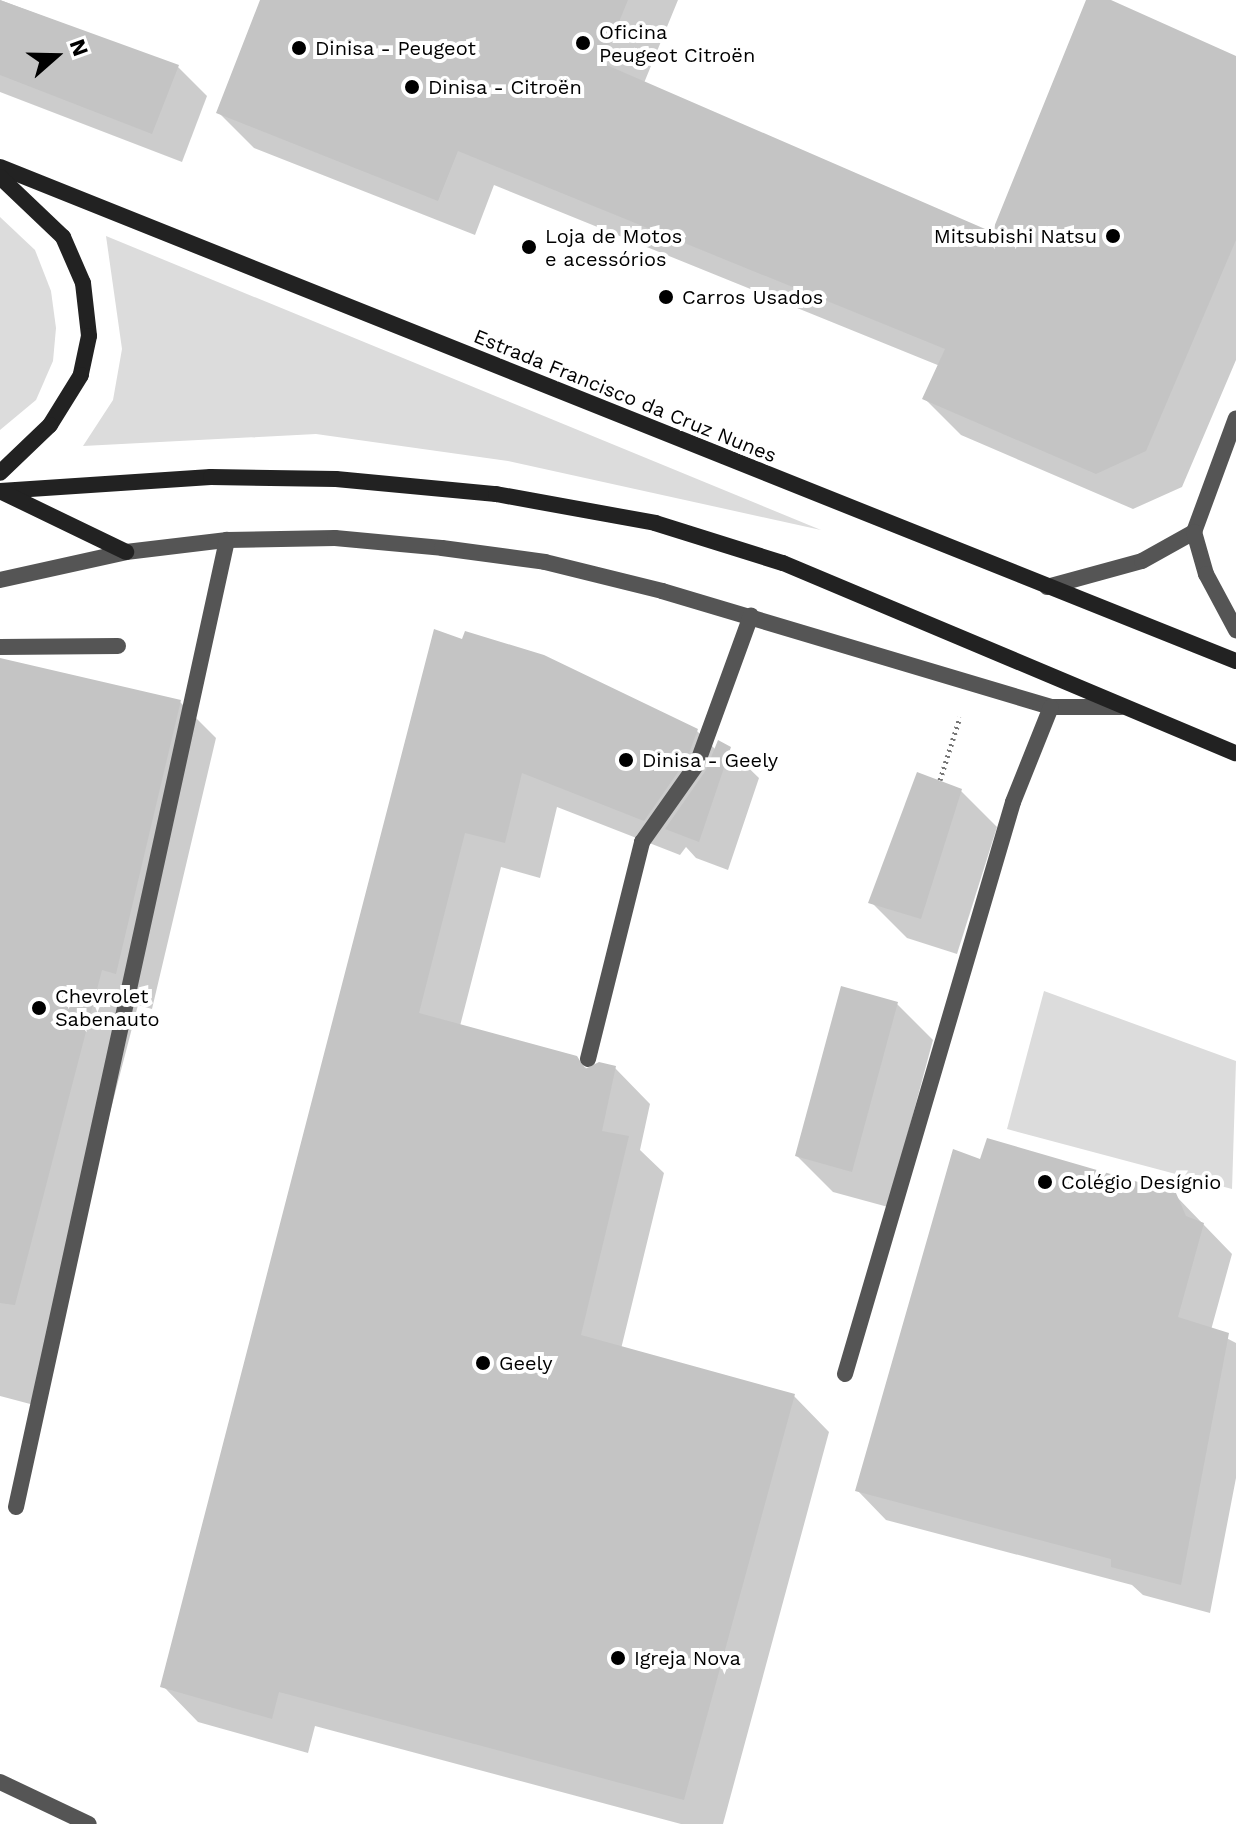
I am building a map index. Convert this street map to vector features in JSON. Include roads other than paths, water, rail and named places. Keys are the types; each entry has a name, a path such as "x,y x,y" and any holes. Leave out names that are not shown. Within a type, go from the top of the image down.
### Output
{"main road":[{"name":"Estrada Francisco da Cruz Nunes","path":"0,167 1236,661"},
{"path":"0,177 63,237 83,283 89,336 81,375 50,425 0,473"},
{"path":"0,491 211,477 336,479 496,494 655,523 783,563 1236,753"},
{"path":"0,491 126,552"}],"street":[{"path":"1236,418 1194,532 1206,574 1236,630"},
{"path":"1047,587 1142,561 1194,532"},
{"path":"0,580 126,552 227,540 335,538 545,562 751,616 1051,707 1121,707"},
{"path":"16,1507 227,540"},
{"path":"588,1059 642,842 697,764 751,616"},
{"path":"0,647 118,646"},
{"path":"845,1374 1013,802 1051,707"},
{"path":"0,1782 57,1817 89,1824"}],"place":[{"name":"Oficina Peugeot Citroën","path":"583,43"},
{"name":"Dinisa - Peugeot","path":"299,48"},
{"name":"Dinisa - Citroën","path":"412,87"},
{"name":"Mitsubishi Natsu","path":"1113,236"},
{"name":"Loja de Motos e acessórios","path":"529,247"},
{"name":"Carros Usados","path":"666,297"},
{"name":"Dinisa - Geely","path":"626,760"},
{"name":"Chevrolet Sabenauto","path":"39,1008"},
{"name":"Colégio Desígnio","path":"1045,1182"},
{"name":"Geely","path":"483,1363"},
{"name":"Igreja Nova","path":"618,1658"}]}
